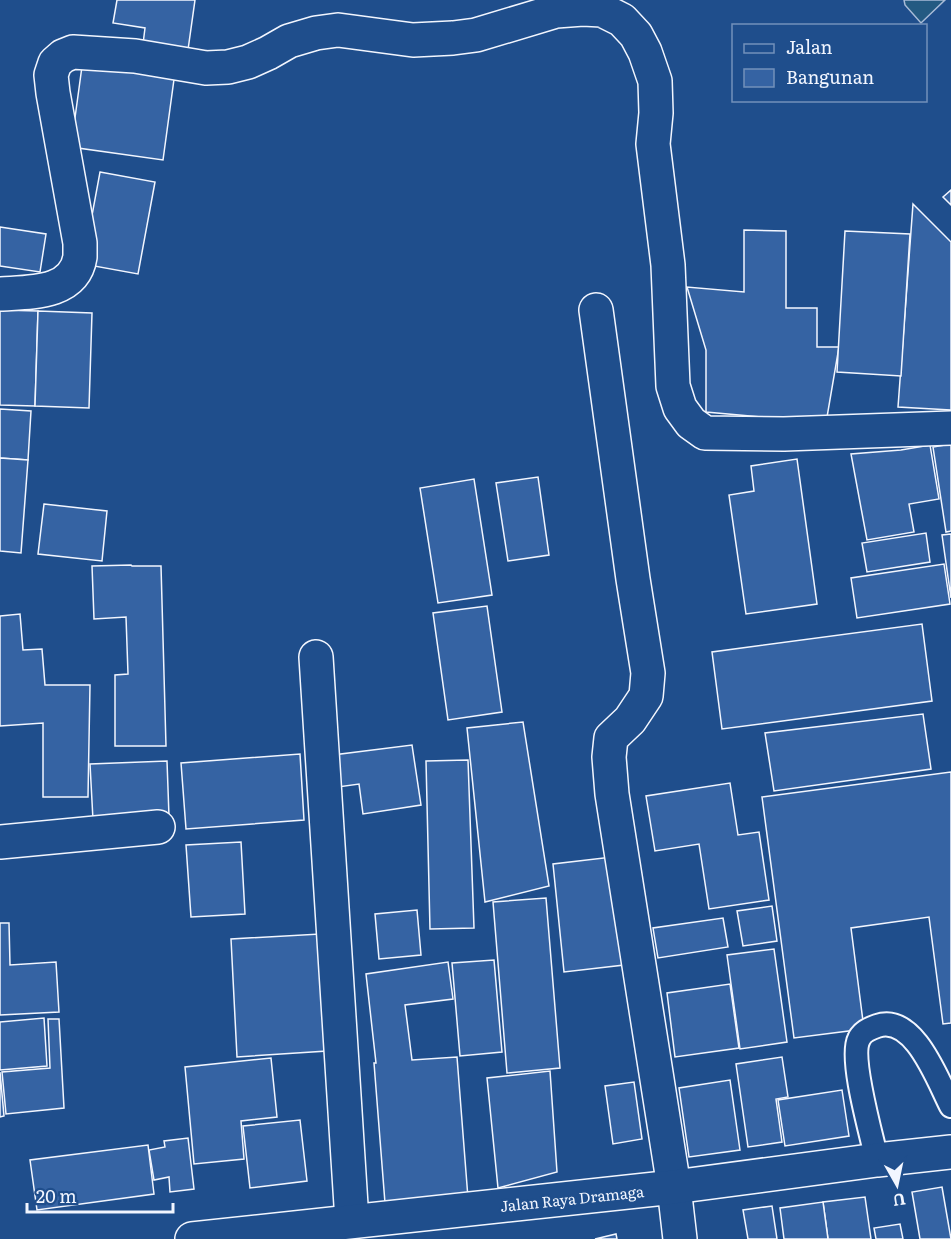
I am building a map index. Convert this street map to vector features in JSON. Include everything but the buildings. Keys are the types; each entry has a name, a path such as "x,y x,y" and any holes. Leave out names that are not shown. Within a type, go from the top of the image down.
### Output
{"main road":[{"path":"0,294 55,288 66,282 75,272 80,258 51,75 55,63 63,56 73,52 135,56 206,68 228,67 248,62 289,41 316,33 338,30 413,40 453,38 476,34 556,11 602,10 622,20 636,35 645,52 655,81 656,113 653,144 668,266 673,386 681,408 691,423 705,433 784,434 951,428"},
{"path":"596,310 648,673 646,696 630,720 611,738 609,757 612,794 674,1187 680,1239"},
{"path":"316,657 352,1221"},
{"path":"0,842 158,827"},
{"name":"Jalan Raya Dramaga","path":"192,1239 674,1187 951,1152"}],"lane":[{"path":"877,1160 856,1059 859,1039 869,1028 882,1024 898,1026 914,1038 925,1054 951,1106"}],"shaded area":[{"path":"904,0 945,0 921,23 905,5"}]}
